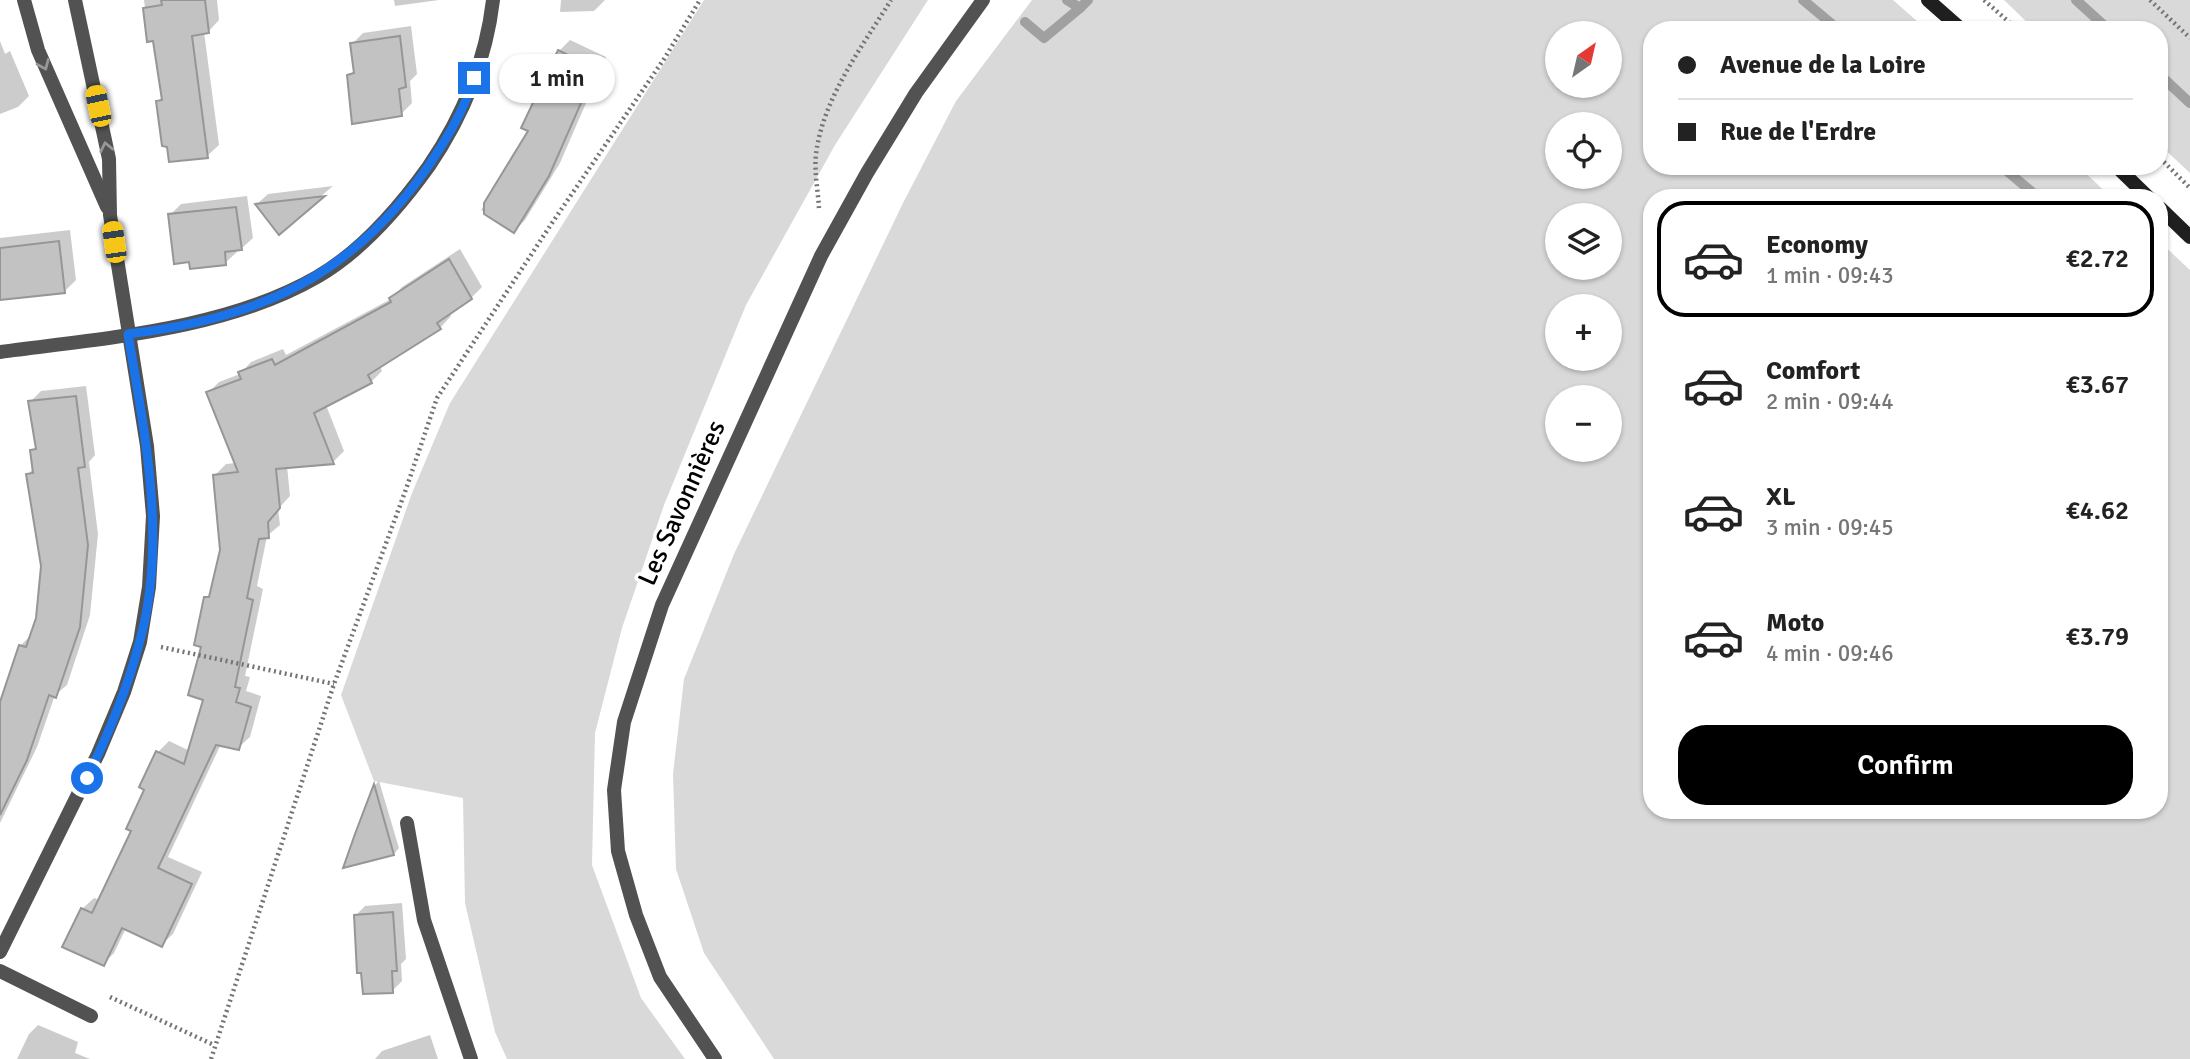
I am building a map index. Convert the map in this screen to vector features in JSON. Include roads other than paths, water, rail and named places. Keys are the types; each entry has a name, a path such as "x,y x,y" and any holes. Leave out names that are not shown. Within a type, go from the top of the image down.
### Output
{"main road":[{"path":"1928,0 1952,21"},
{"path":"2125,175 2140,189"},
{"path":"2168,216 2190,237"}],"street":[{"path":"24,0 38,50 110,215"},
{"path":"0,952 98,754 124,692 140,642 149,587 153,516 147,446 110,215 109,159 75,0"},
{"path":"0,352 177,328 282,295 319,276 366,240 408,195 439,150 468,100 490,26 493,0"},
{"name":"Les Savonnières","path":"715,1059 660,977 636,915 618,851 614,790 624,722 662,605 821,256 916,93 983,0"},
{"path":"407,823 424,920 471,1059"},
{"path":"0,971 91,1016"}],"waterway":[{"path":"1067,0 1080,8 1088,0"},
{"path":"1803,0 1828,21"},
{"path":"2076,0 2099,21"},
{"path":"1025,22 1044,38 1080,8"},
{"path":"2168,82 2190,103"},
{"path":"2012,175 2028,189"}]}
